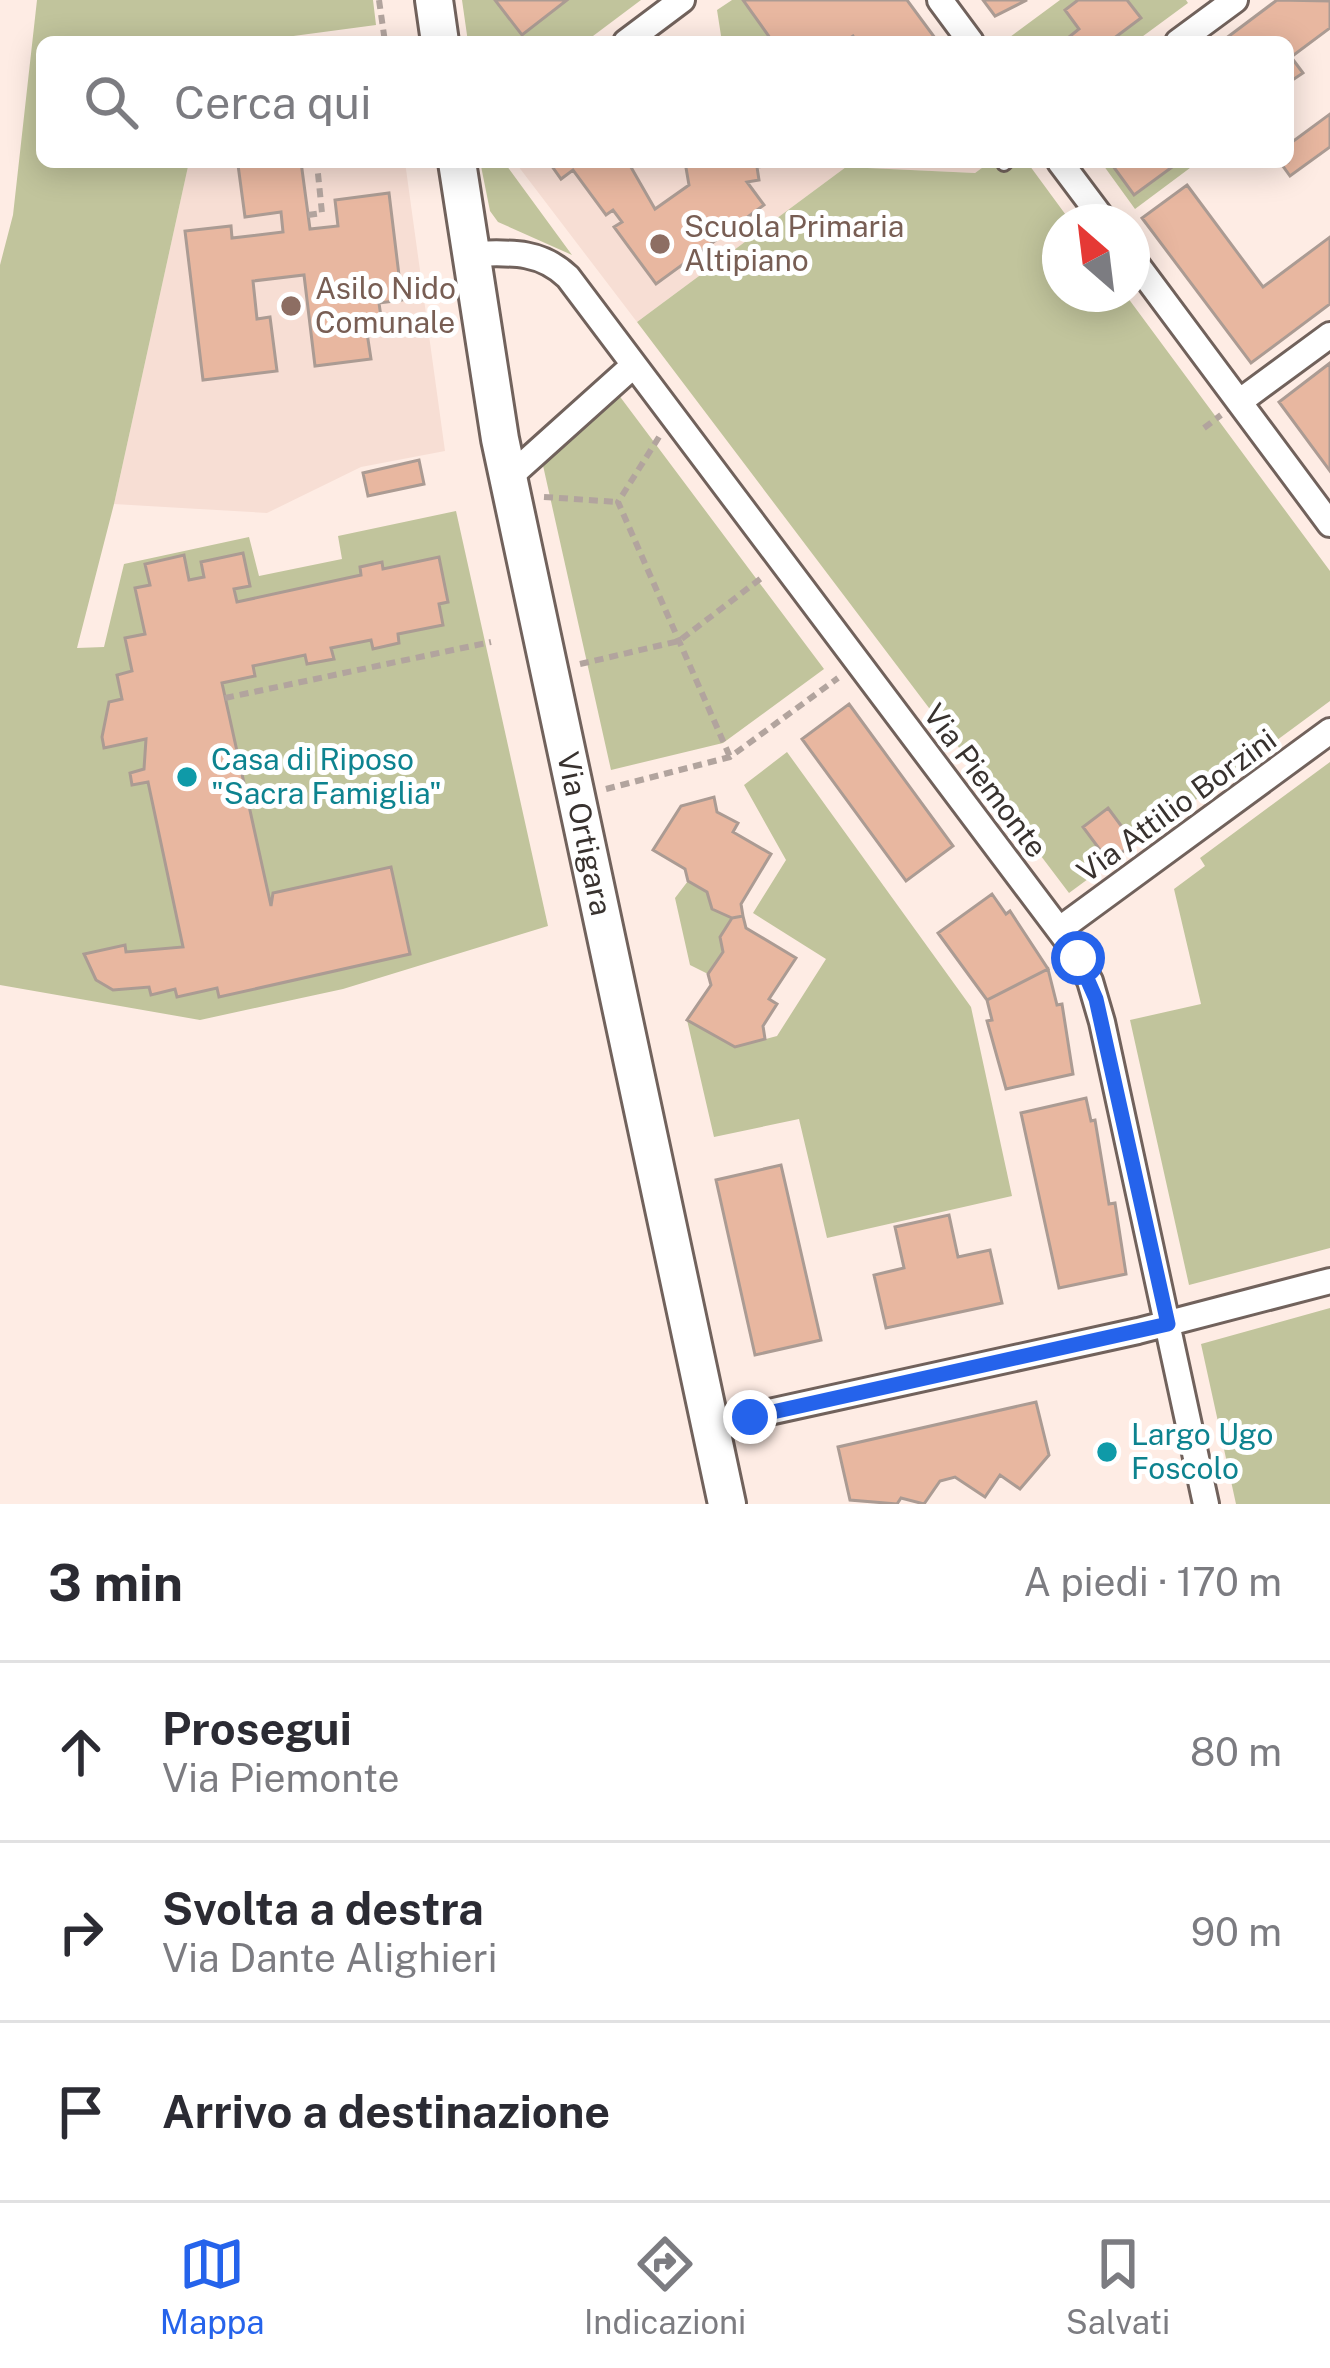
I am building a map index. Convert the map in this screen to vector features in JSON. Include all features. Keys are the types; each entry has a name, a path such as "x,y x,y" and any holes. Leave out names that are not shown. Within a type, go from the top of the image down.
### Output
{"street":[{"path":"434,0 439,36"},
{"path":"634,36 682,0"},
{"path":"940,0 967,36"},
{"path":"1186,36 1235,0"},
{"name":"Via Ortigara","path":"459,168 508,478 727,1504"},
{"path":"1064,168 1092,204"},
{"name":"Via Piemonte","path":"470,254 525,254 557,266 1060,929 1096,999 1206,1504"},
{"path":"1150,285 1232,407 1330,524"},
{"path":"1232,407 1330,334"},
{"path":"508,478 634,365"},
{"name":"Via Attilio Borzini","path":"1060,929 1330,731"},
{"path":"710,1425 1168,1324 1330,1281"}],"path":[{"path":"379,0 384,36"},
{"path":"308,215 322,214 317,168"},
{"path":"1204,428 1232,407"},
{"path":"618,502 659,437"},
{"path":"541,497 618,502"},
{"path":"618,502 730,758"},
{"path":"577,665 679,641 764,576"},
{"path":"226,698 491,642"},
{"path":"602,790 730,758 839,677"}],"shaded area":[{"name":"Asilo Nido Comunale","path":"188,168 406,168 445,451 361,467 267,513 114,504"},
{"name":"Scuola Primaria Altipiano","path":"520,168 845,168 637,322"},
{"name":"Scuola Primaria Altipiano","path":"868,168 982,168 975,173"}],"green space":[{"path":"37,0 373,0 376,25 293,36 36,36 36,168 188,168 114,504 77,648 104,647 124,564 249,537 259,576 342,559 338,536 456,511 548,926 343,989 200,1020 0,985 0,265 13,215"},
{"path":"462,0 641,0 593,36 467,36"},
{"path":"732,0 743,0 769,36 721,36 717,10"},
{"path":"1060,0 1188,3 1143,36 1011,36"},
{"path":"481,168 508,168 572,255 498,222 490,211"},
{"path":"845,168 975,173 982,168 1031,168 1058,204 1042,204 1042,312 1138,312 1330,571 1330,701 1069,893 637,322"},
{"path":"1105,168 1190,168 1142,204 1131,204"},
{"path":"618,394 824,669 723,743 611,770 542,461"},
{"path":"787,752 971,1007 1012,1196 827,1238 799,1119 714,1137 687,1020 735,1047 777,1036 826,959 753,913 786,860 744,785"},
{"path":"1330,762 1330,1248 1189,1285 1130,1020 1201,1004 1174,889 1205,866 1200,858"},
{"path":"688,881 707,892 712,909 732,918 720,937 723,952 708,974 690,965 675,898"},
{"path":"1330,1308 1330,1504 1236,1504 1201,1344"}],"building":[{"path":"495,0 567,0 522,35"},
{"path":"743,0 907,0 934,36 853,36 769,36"},
{"path":"983,0 1027,0 995,16"},
{"path":"1078,0 1127,0 1141,18 1117,36 1070,36 1079,29 1065,10"},
{"path":"1277,0 1330,1 1330,28 1294,55 1294,36 1229,36"},
{"path":"1330,114 1330,147 1290,176 1284,168 1294,168 1294,141"},
{"path":"238,168 302,168 310,229 338,226 335,200 389,193 402,300 379,303 383,331 367,333 371,359 315,366 304,275 253,281 257,319 270,317 277,371 203,380 185,231 231,226 232,238 283,232 281,212 245,217"},
{"path":"553,168 631,168 655,209 689,185 686,168 757,168 759,180 747,182 764,205 656,284 614,227 622,222 613,210 606,215 573,170 561,179"},
{"path":"1114,168 1171,168 1134,195"},
{"path":"1187,185 1263,287 1330,237 1330,304 1251,363 1150,229 1150,212"},
{"path":"1330,363 1330,471 1279,402"},
{"path":"419,460 424,484 368,496 363,473"},
{"name":"Casa di Riposo \"Sacra Famiglia\"","path":"243,553 250,586 234,589 237,602 361,575 360,567 382,562 383,569 439,557 448,602 439,604 443,625 398,634 399,643 373,649 371,640 331,648 334,659 307,664 305,655 253,666 255,676 222,683 271,906 273,893 391,867 410,954 219,997 217,988 177,997 175,989 151,995 149,987 113,990 96,980 84,954 125,945 126,952 183,947 148,782 132,785 130,773 144,769 146,739 104,748 102,737 109,702 122,699 117,675 132,671 125,638 145,634 135,588 150,585 145,564 184,555 189,580 204,577 201,562"},
{"path":"849,704 953,846 906,881 802,739"},
{"path":"714,797 717,812 738,823 733,832 771,854 741,904 743,916 732,918 712,909 707,892 688,881 685,869 653,850 681,806"},
{"path":"1108,808 1134,843 1109,862 1083,827"},
{"path":"992,894 1006,914 1010,911 1048,969 987,1000 938,933"},
{"path":"743,916 746,928 796,958 769,999 777,1004 763,1026 765,1039 735,1047 687,1020 711,985 708,974 723,952 720,937 732,918"},
{"path":"1048,969 1057,1005 1062,1004 1073,1074 1006,1089 987,1021 992,1020 987,1000"},
{"path":"1086,1098 1091,1121 1095,1120 1109,1204 1115,1203 1126,1274 1059,1288 1021,1113"},
{"path":"781,1165 821,1340 755,1355 716,1180"},
{"path":"949,1215 958,1257 990,1250 1002,1303 886,1328 874,1275 904,1268 895,1227"},
{"path":"1036,1402 1049,1455 1020,1489 1000,1475 985,1497 955,1477 940,1481 924,1504 901,1498 897,1504 850,1500 838,1447"}],"place":[{"name":"Scuola Primaria Altipiano","path":"660,244"},
{"name":"Asilo Nido Comunale","path":"291,306"},
{"name":"Casa di Riposo \"Sacra Famiglia\"","path":"187,777"},
{"name":"Largo Ugo Foscolo","path":"1107,1452"}],"route":[{"path":"750,1417 1168,1324 1096,999 1078,958"}]}
